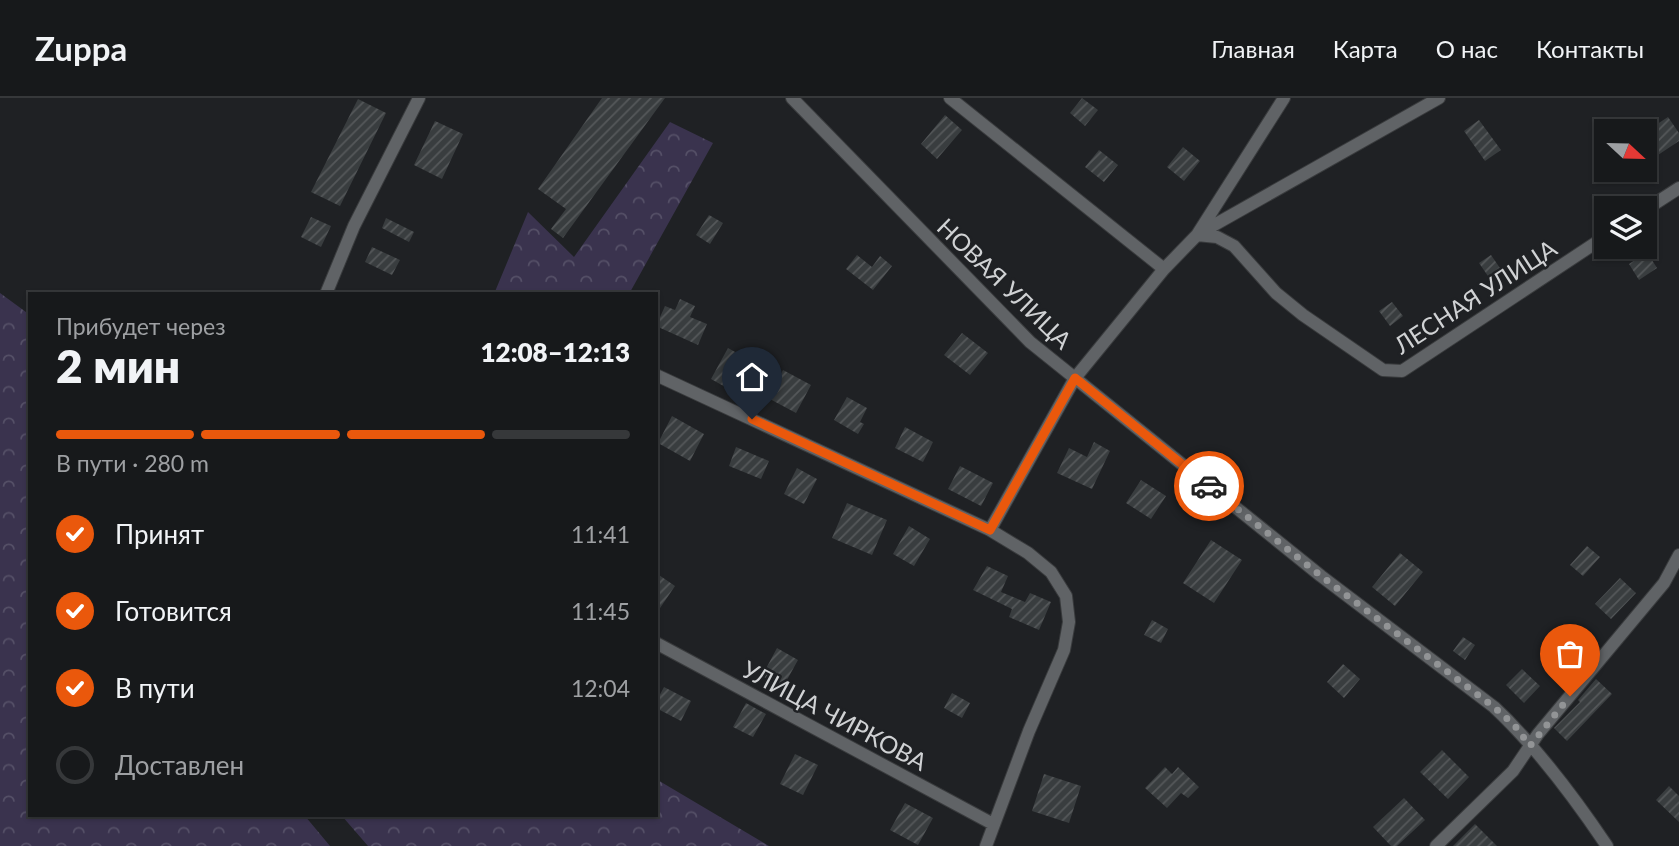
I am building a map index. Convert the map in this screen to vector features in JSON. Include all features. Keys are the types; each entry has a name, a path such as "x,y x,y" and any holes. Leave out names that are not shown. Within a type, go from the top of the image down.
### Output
{"street":[{"path":"327,292 354,226 419,98"},
{"name":"НОВАЯ УЛИЦА","path":"792,98 1030,342 1321,576 1494,707 1515,726 1587,816 1607,846"},
{"path":"950,98 1164,269"},
{"path":"990,530 1075,378 1164,269 1197,235 1284,98"},
{"path":"1197,235 1439,98"},
{"path":"1657,203 1679,188"},
{"name":"ЛЕСНАЯ УЛИЦА","path":"1197,235 1217,237 1234,246 1276,293 1303,315 1383,370 1402,371 1594,244"},
{"path":"658,376 990,530 1051,572 1066,596 1069,622 1064,650 1029,731 986,846"},
{"path":"1436,846 1504,779 1664,583 1679,555"},
{"name":"УЛИЦА ЧИРКОВА","path":"658,644 993,824"}],"green space":[{"path":"670,122 713,143 630,292 495,292 528,212 574,257"},
{"path":"0,293 28,314 28,817 306,817 330,846 0,846"},
{"path":"658,780 769,846 368,846 343,817 658,817"}],"building":[{"path":"602,98 665,98 563,238 551,229 566,209 538,189"},
{"path":"1082,98 1098,110 1085,126 1070,113"},
{"path":"358,99 386,113 340,206 311,192"},
{"path":"945,115 962,130 937,159 921,144"},
{"path":"1668,117 1679,133 1679,141 1657,156 1657,124"},
{"path":"1479,120 1501,150 1485,161 1464,131"},
{"path":"435,121 463,134 442,179 414,165"},
{"path":"1183,147 1200,161 1184,181 1167,167"},
{"path":"1099,150 1118,165 1104,182 1085,167"},
{"path":"709,215 723,223 710,244 696,235"},
{"path":"311,217 331,226 321,247 301,237"},
{"path":"386,218 414,232 409,242 382,228"},
{"path":"372,247 400,260 392,275 365,262"},
{"path":"857,255 872,267 880,256 892,266 873,290 846,269"},
{"path":"1491,255 1502,271 1490,279 1479,263"},
{"path":"1636,259 1651,259 1657,268 1639,280 1629,264"},
{"path":"680,299 695,306 690,317 707,324 698,345 658,327 665,306 675,310"},
{"path":"1392,302 1403,316 1390,326 1379,311"},
{"path":"962,333 988,353 970,375 944,355"},
{"path":"728,348 753,362 736,393 711,379"},
{"path":"783,370 811,385 796,413 768,398"},
{"path":"847,397 867,408 860,422 864,424 858,434 834,420"},
{"path":"672,416 704,434 690,461 658,443"},
{"path":"905,427 933,442 923,462 895,448"},
{"path":"1094,442 1110,451 1092,489 1057,473 1069,448 1087,457"},
{"path":"736,447 769,461 761,479 729,466"},
{"path":"960,466 993,483 981,506 948,489"},
{"path":"797,468 817,479 804,504 784,494"},
{"path":"1141,480 1166,496 1151,519 1126,503"},
{"path":"847,503 887,520 872,555 832,538"},
{"path":"909,526 930,539 914,566 893,554"},
{"path":"1211,540 1242,560 1214,603 1183,583"},
{"path":"1587,546 1600,557 1583,576 1570,565"},
{"path":"1400,553 1423,572 1395,606 1372,587"},
{"path":"987,566 1008,576 1001,592 1025,602 1030,593 1051,602 1039,630 1009,617 1012,609 973,590"},
{"path":"658,574 675,586 658,611"},
{"path":"1620,578 1636,593 1611,619 1595,604"},
{"path":"1152,620 1168,629 1161,643 1144,635"},
{"path":"1463,637 1475,645 1465,660 1453,651"},
{"path":"777,648 798,660 783,687 762,676"},
{"path":"1343,664 1360,679 1344,698 1327,682"},
{"path":"1522,669 1540,686 1524,703 1506,685"},
{"path":"1596,679 1612,694 1567,741 1554,728 1580,702 1578,700"},
{"path":"664,687 691,701 681,721 658,709 658,698"},
{"path":"952,693 970,703 962,718 944,708"},
{"path":"746,703 766,714 753,737 733,727"},
{"path":"1442,750 1469,777 1448,799 1420,772"},
{"path":"795,754 818,765 803,795 780,784"},
{"path":"1165,767 1172,774 1178,767 1199,787 1188,798 1181,793 1167,808 1145,788"},
{"path":"1044,774 1081,786 1069,823 1032,811"},
{"path":"1669,786 1679,796 1679,822 1656,800"},
{"path":"1404,798 1425,820 1397,846 1391,846 1373,827"},
{"path":"905,803 933,818 918,845 890,830"},
{"path":"1475,824 1497,846 1453,846"}],"way so far":[{"path":"1209,486 1321,576 1494,707 1515,726 1530,746 1570,696"}],"route":[{"path":"752,419 990,530 1075,378 1209,486"}]}
